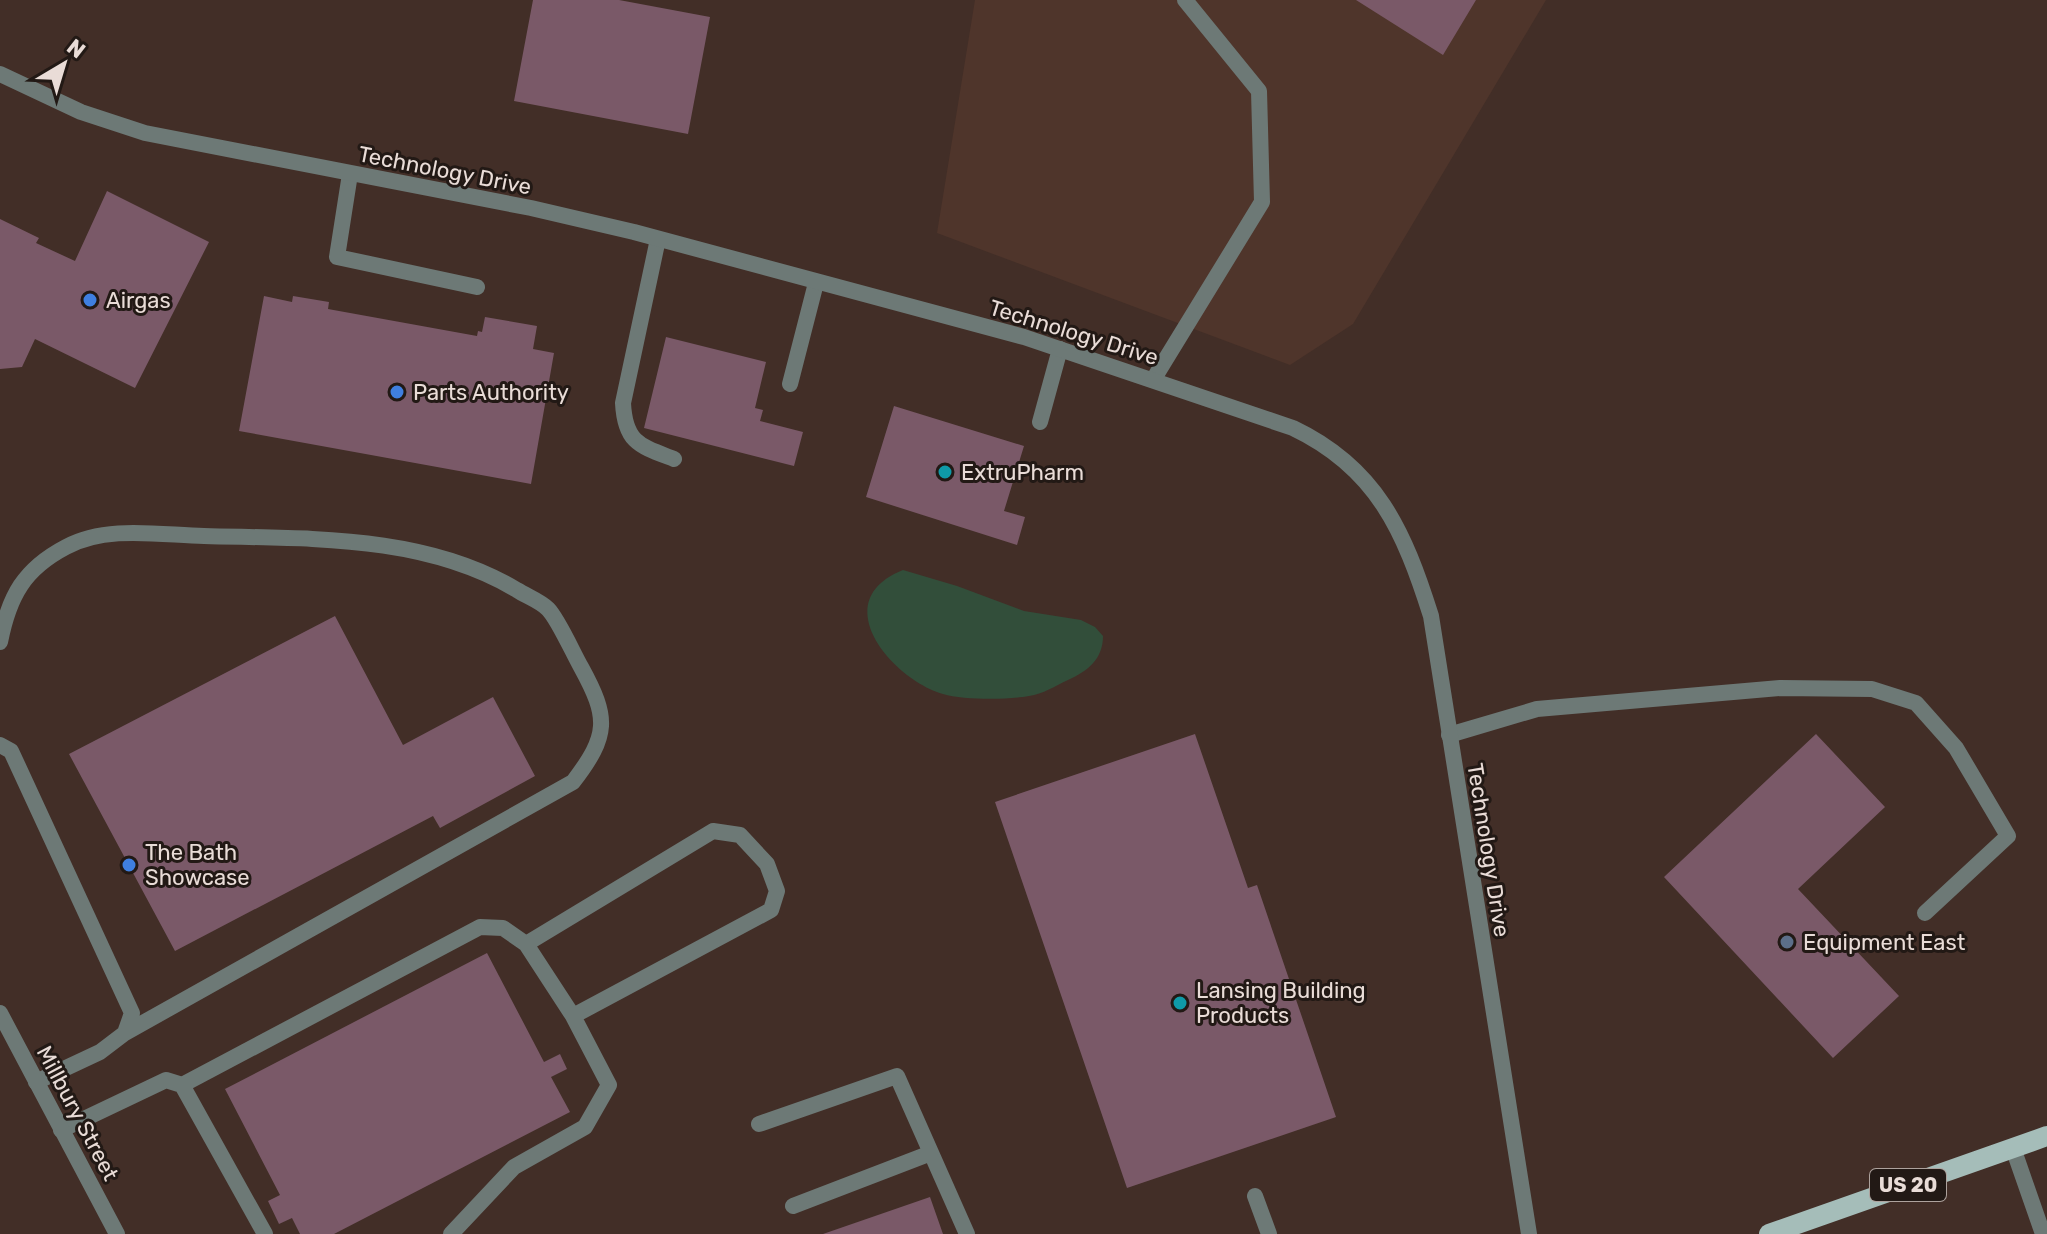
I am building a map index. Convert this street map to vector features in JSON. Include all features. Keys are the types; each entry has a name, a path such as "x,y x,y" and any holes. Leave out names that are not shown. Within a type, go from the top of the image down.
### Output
{"main road":[{"name":"US 20","path":"1769,1234 2047,1136"}],"street":[{"path":"1153,380 1262,202 1259,91 1185,0"},
{"name":"Technology Drive","path":"0,74 81,112 145,133 531,208 1024,337 1293,428 1318,440 1355,468 1371,486 1403,538 1431,616 1529,1234"},
{"path":"350,174 337,257 477,287"},
{"path":"658,239 623,403 624,421 638,445 674,459"},
{"path":"790,384 816,283"},
{"path":"1040,422 1060,349"},
{"path":"0,642 5,616 27,572 67,545 109,534 349,540 425,554 490,573 548,609 598,698 602,729 592,758 573,782 125,1033 100,1052 36,1082"},
{"path":"1449,735 1537,709 1780,688 1872,689 1916,703 1956,748 2008,836 1925,913"},
{"path":"0,745 11,751 132,1013 125,1033"},
{"path":"526,944 713,831 740,835 767,864 777,891 771,910 573,1016"},
{"path":"182,1085 480,927 503,928 526,944 573,1016 609,1085 585,1127 514,1167 451,1234"},
{"name":"Millbury Street","path":"0,1013 117,1234"},
{"path":"759,1124 897,1076 967,1234"},
{"path":"61,1130 166,1080 182,1085 265,1234"},
{"path":"2013,1148 2043,1234"},
{"path":"793,1206 931,1153"},
{"path":"1255,1196 1269,1234"}],"shaded area":[{"path":"975,0 1546,0 1353,324 1290,365 937,233"}],"green space":[{"path":"903,570 1024,611 1081,620 1095,627 1103,636 1097,658 1082,673 1034,695 986,699 943,694 923,686 887,656 875,638 868,619 869,600 880,584"}],"building":[{"path":"533,0 619,0 710,17 688,134 514,101"},
{"path":"1356,0 1476,0 1443,55"},
{"name":"Airgas","path":"107,191 209,242 135,388 35,339 22,367 0,369 0,219 39,238 36,243 75,261"},
{"name":"Parts Authority","path":"264,296 292,302 293,296 329,302 328,309 477,336 478,331 482,332 485,317 537,326 533,349 554,353 531,484 239,431"},
{"path":"666,337 766,362 755,408 763,410 760,421 803,432 794,466 644,428"},
{"name":"ExtruPharm","path":"894,406 1024,446 1004,511 1025,517 1017,545 866,497"},
{"path":"335,616 403,745 493,697 535,776 440,828 433,816 175,951 69,754"},
{"name":"Lansing Building Products","path":"1195,734 1248,888 1257,885 1336,1117 1127,1188 995,802"},
{"name":"Equipment East","path":"1816,734 1885,807 1798,889 1899,996 1833,1058 1664,877"},
{"path":"487,953 544,1062 560,1054 567,1069 551,1077 570,1112 334,1234 300,1234 292,1218 279,1224 268,1201 280,1195 225,1089"},
{"path":"930,1197 943,1234 823,1234"}],"place":[{"name":"Airgas","path":"90,300"},
{"name":"Parts Authority","path":"397,392"},
{"name":"ExtruPharm","path":"945,472"},
{"name":"The Bath Showcase","path":"129,865"},
{"name":"Equipment East","path":"1787,942"},
{"name":"Lansing Building Products","path":"1180,1003"}]}
